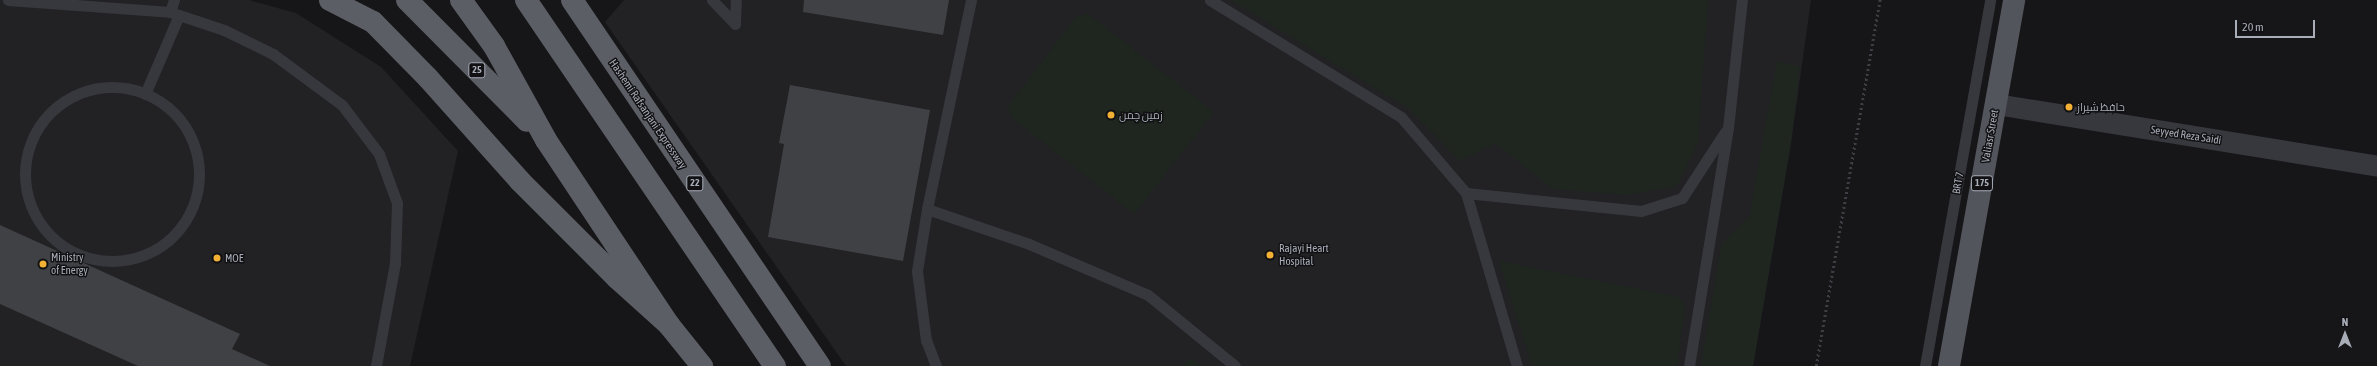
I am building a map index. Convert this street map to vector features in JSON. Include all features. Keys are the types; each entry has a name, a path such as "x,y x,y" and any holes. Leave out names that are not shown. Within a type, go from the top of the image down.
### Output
{"highway":[{"path":"330,0 373,22 428,78 520,180 617,278 669,325"},
{"name":"25","path":"407,0 546,140"},
{"path":"461,0 494,46 546,140 669,325 702,366"},
{"path":"526,0 775,366"},
{"name":"Hashemi Rafsanjani Expressway","path":"572,0 820,366"}],"main road":[{"name":"Valiasr Street","path":"1949,366 2014,0"}],"street":[{"name":"Seyyed Reza Saidi","path":"1996,104 2377,166"}],"lane":[{"path":"8,0 174,14 224,30 273,54 342,105 379,154 397,203 395,263 376,366"},
{"path":"145,94 174,14 174,0"},
{"path":"712,0 735,24 736,0"},
{"path":"936,366 926,340 917,271 927,209 971,0"},
{"path":"1210,0 1401,117 1466,193 1517,366"},
{"path":"1689,366 1728,128 1742,0"},
{"name":"BRT 7","path":"1925,366 1990,0"},
{"path":"120,87 145,94 174,112 192,137 200,166 197,196 185,224 164,246 136,259 106,262 79,256 55,242 37,221 26,195 24,168 30,141 45,117 73,97 92,89 120,87"},
{"path":"1466,193 1641,210 1682,198 1728,128"},
{"path":"927,209 1028,244 1148,295 1235,366"}],"path":[{"path":"1816,366 1880,0"}],"shaded area":[{"name":"MOE","path":"0,0 249,0 296,13 381,67 458,151 410,366 0,366"},
{"name":"Rajayi Heart Hospital","path":"624,0 1811,0 1791,143 1753,366 846,366 605,22"},
{"path":"1231,0 1708,0 1698,143 1677,186 1626,195 1553,189 1495,143 1460,161 1409,109"},
{"name":"زمین چمن","path":"1087,13 1214,112 1134,214 1011,117 1008,106 1075,18"},
{"path":"1777,61 1800,66 1791,143 1753,366 1701,366 1722,243 1749,218"},
{"path":"1499,261 1679,297 1685,307 1677,366 1532,366"},
{"path":"1191,358 1201,366 1182,366"}],"building":[{"path":"804,0 949,0 943,35 803,12"},
{"path":"790,85 930,110 903,261 768,237 784,144 779,143"},
{"name":"Ministry of Energy","path":"0,225 240,334 232,349 270,366 138,366 0,304"}],"place":[{"name":"حافظ شیراز","path":"2069,107"},
{"name":"زمین چمن","path":"1111,115"},
{"name":"Rajayi Heart Hospital","path":"1270,255"},
{"name":"MOE","path":"217,258"},
{"name":"Ministry of Energy","path":"43,264"}]}
